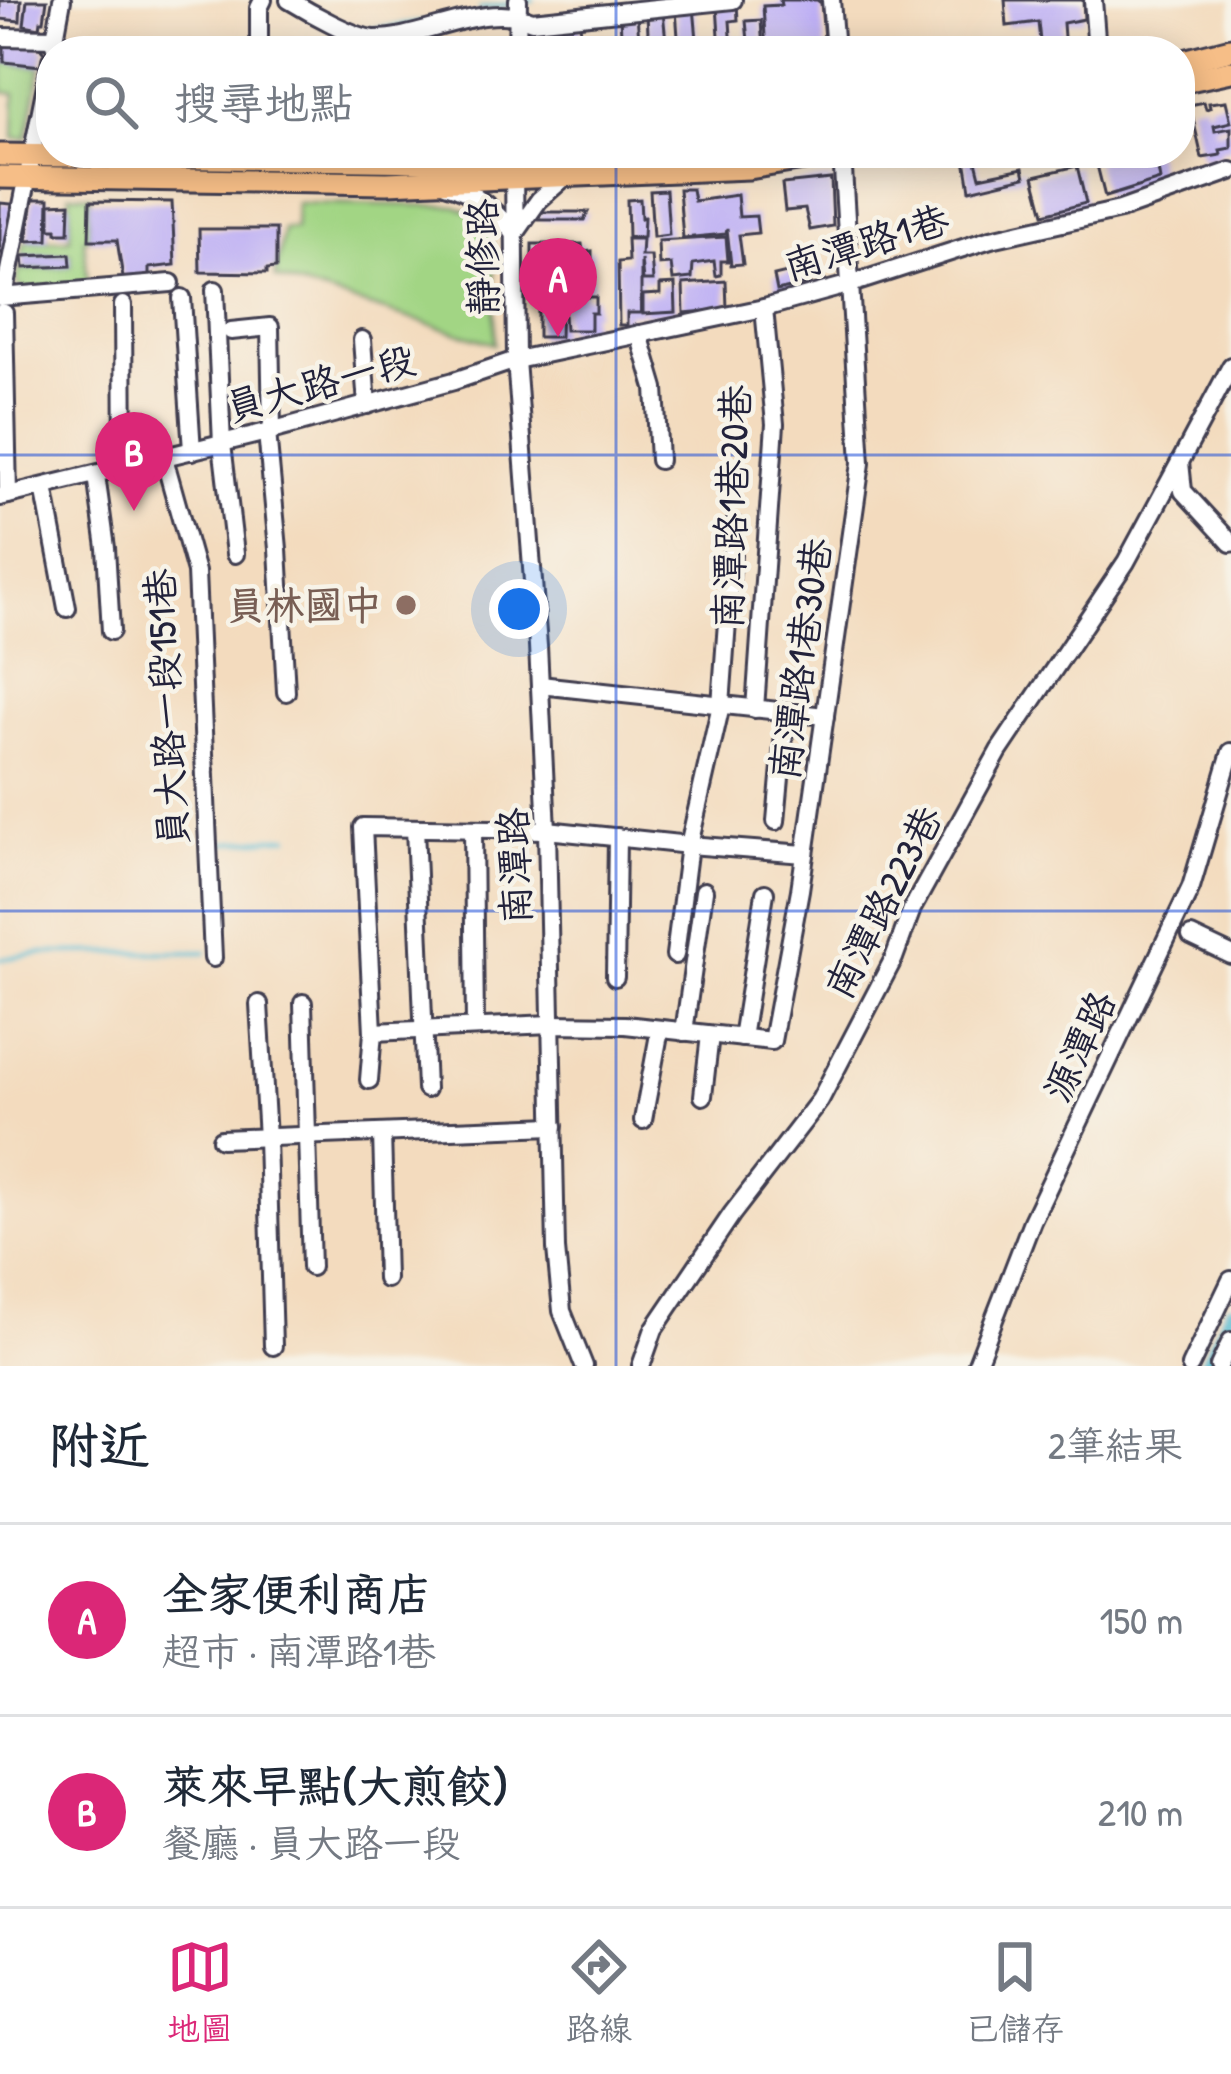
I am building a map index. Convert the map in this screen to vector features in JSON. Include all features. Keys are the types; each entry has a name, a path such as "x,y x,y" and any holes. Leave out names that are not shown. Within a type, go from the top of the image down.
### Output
{"main road":[{"path":"1195,58 1231,49"},
{"path":"1195,78 1231,70"},
{"path":"0,155 36,166"},
{"path":"0,177 36,166"},
{"path":"67,168 339,183 434,181 489,168"},
{"path":"537,168 567,176 749,168"}],"street":[{"path":"56,36 62,0"},
{"path":"259,36 263,0"},
{"path":"289,0 361,36"},
{"path":"393,36 518,7 532,21 733,0"},
{"path":"831,0 834,36"},
{"path":"1093,0 1096,36"},
{"path":"0,37 36,42"},
{"path":"4,496 2,305 36,140"},
{"name":"靜修路","path":"514,168 516,360"},
{"name":"南潭路1巷30巷","path":"742,1038 772,1041 805,854 861,463 842,168"},
{"name":"南潭路1巷","path":"516,360 764,308 991,238 1120,210 1231,171"},
{"path":"434,181 475,195 515,234 539,200 567,176"},
{"path":"215,290 222,444 235,554"},
{"path":"2,305 176,291 192,451"},
{"path":"124,305 124,468"},
{"name":"南潭路1巷20巷","path":"754,709 775,424 764,308"},
{"path":"231,331 270,327 270,431 286,692"},
{"path":"639,334 655,388 659,460"},
{"path":"362,340 367,405"},
{"name":"員大路一段","path":"4,496 222,444 516,360"},
{"name":"南潭路","path":"516,360 547,830 556,1250 562,1311 584,1366"},
{"name":"南潭路223巷","path":"640,1366 654,1329 732,1214 820,1100 894,958 912,909 999,751 1126,562 1231,366"},
{"name":"員大路一段151巷","path":"164,458 196,572 213,958"},
{"path":"1180,462 1183,491 1231,543"},
{"path":"96,475 111,631"},
{"path":"44,488 67,608"},
{"path":"675,955 689,845 721,705 734,525"},
{"path":"540,685 825,716"},
{"path":"776,821 786,712"},
{"name":"源潭路","path":"976,1366 1032,1221 1191,886 1231,752"},
{"path":"369,1080 373,1032 363,827 547,830 805,854"},
{"path":"415,828 426,1089"},
{"path":"473,829 475,1028"},
{"path":"615,977 617,838"},
{"path":"684,1032 704,891"},
{"path":"373,1032 625,1025 742,1038 765,893"},
{"path":"1191,936 1231,955"},
{"path":"260,1004 273,1346"},
{"path":"304,1004 311,1267"},
{"path":"643,1120 660,1029"},
{"path":"703,1096 710,1035"},
{"path":"221,1139 554,1126"},
{"path":"382,1133 386,1279"},
{"path":"1190,1366 1231,1280"},
{"path":"1219,1366 1231,1341"}],"green space":[{"path":"3,63 36,66 27,138 14,138 15,94 3,92"},
{"path":"70,194 90,195 89,238 84,239 88,285 24,290 17,283 19,270 71,266 70,253 22,256 24,242 70,239"},
{"path":"296,203 466,210 483,223 494,244 495,344 275,278 284,229 295,229"}],"building":[{"path":"21,0 20,21 0,19 0,1"},
{"path":"27,0 47,0 40,28 24,25"},
{"path":"780,0 817,0 824,36 765,36 763,6 781,5"},
{"path":"1005,0 1083,0 1084,19 1063,23 1064,36 1039,36 1038,22 1007,26"},
{"path":"737,3 738,20 730,21 731,36 719,36 717,5"},
{"path":"694,7 697,36 678,36 676,9"},
{"path":"663,12 665,36 648,36 647,14"},
{"path":"637,15 639,36 621,36 620,17"},
{"path":"761,20 762,36 748,36 746,21"},
{"path":"580,22 581,36 529,36 529,29"},
{"path":"4,44 36,45 36,65 4,62"},
{"path":"1226,101 1231,122 1214,126 1215,131 1231,128 1231,148 1202,158 1195,104 1204,102 1206,109 1209,103"},
{"path":"966,168 978,168 980,177 1023,168 1025,177 970,190"},
{"path":"1077,168 1086,203 1044,214 1034,176"},
{"path":"1098,168 1158,168 1160,180 1105,197"},
{"path":"831,179 833,226 810,230 805,209 785,211 782,184"},
{"path":"679,189 692,189 694,201 737,195 739,217 756,216 758,233 739,235 743,264 731,265 727,229 726,234 683,238"},
{"path":"666,190 669,235 653,237 650,191"},
{"path":"33,199 49,199 48,240 27,241"},
{"path":"640,199 643,237 628,237 627,200"},
{"path":"90,201 172,202 175,265 149,268 149,276 123,278 117,240 89,240"},
{"path":"0,203 12,204 6,253 0,253"},
{"path":"70,203 69,233 50,229 50,204"},
{"path":"540,212 588,212 584,220 539,220"},
{"path":"199,229 276,229 276,268 267,273 200,272"},
{"path":"726,237 728,261 721,261 721,275 716,276 714,261 693,264 692,278 673,280 671,264 659,265 658,241"},
{"path":"627,239 642,239 641,256 651,256 653,281 643,281 641,260 641,313 627,313 627,325 619,325 618,262 628,261"},
{"path":"532,244 582,244 583,252 592,251 592,289 584,290 584,297 596,297 591,330 565,330 563,298 532,299"},
{"path":"70,254 71,266 24,268 23,256"},
{"path":"803,269 807,284 777,291 774,276"},
{"path":"726,281 727,309 684,313 683,284"},
{"path":"675,284 676,312 643,314 643,295 660,294 660,285"},
{"path":"538,303 561,303 560,337 538,337"}],"waterway":[{"path":"480,9 533,0"},
{"path":"368,30 422,23"},
{"path":"211,844 289,837"},
{"path":"0,959 42,953 206,952"},
{"path":"1205,1366 1231,1310"}],"place":[{"name":"全家便利商店","path":"558,337"},
{"name":"萊來早點(大煎餃)","path":"134,511"},
{"name":"員林國中","path":"406,605"}]}
